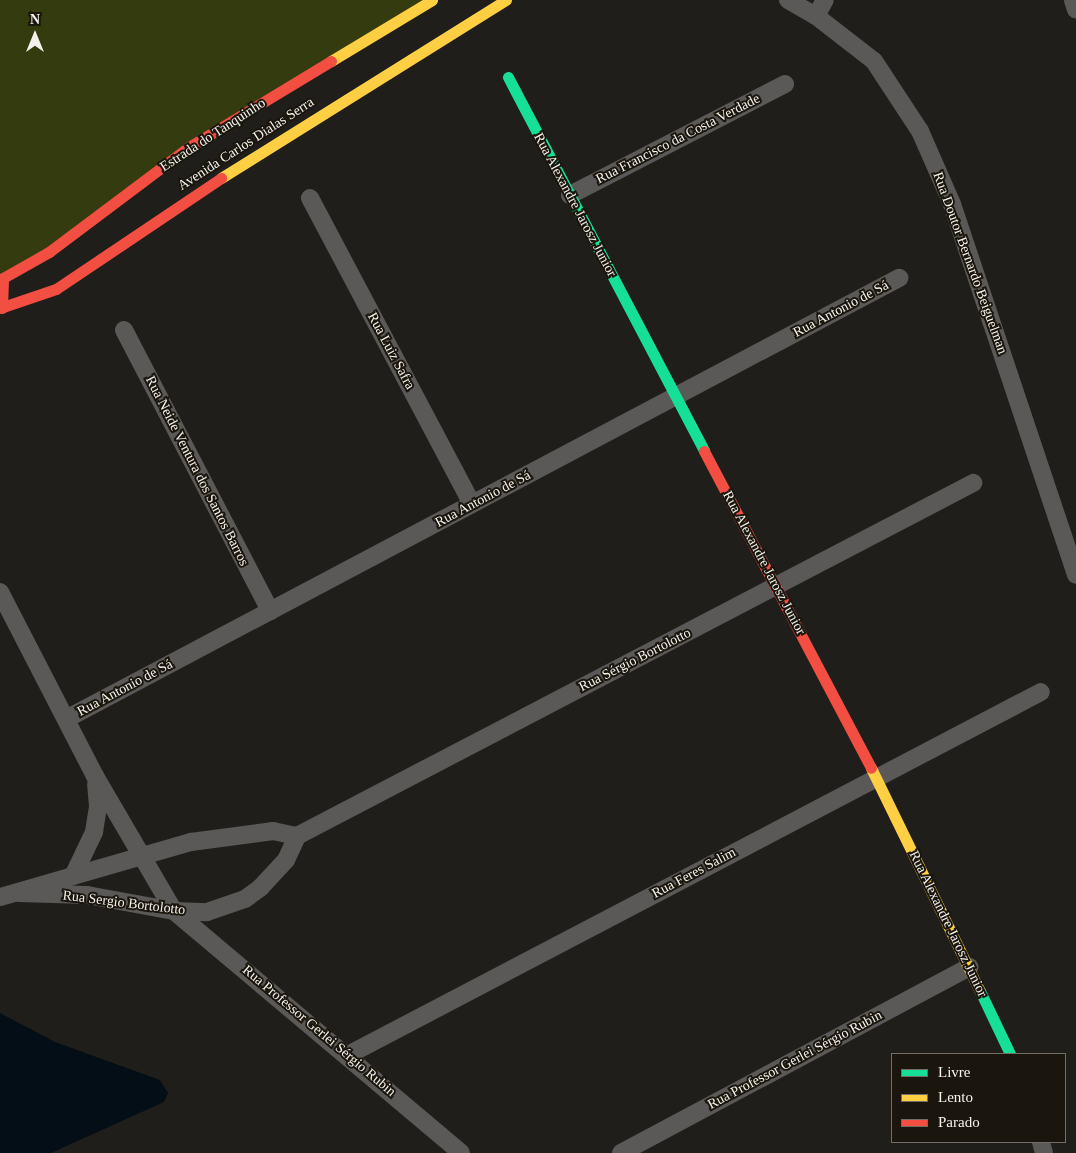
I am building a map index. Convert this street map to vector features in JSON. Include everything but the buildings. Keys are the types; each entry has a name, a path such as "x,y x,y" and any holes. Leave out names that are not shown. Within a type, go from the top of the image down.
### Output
{"street":[{"name":"Estrada do Tanquinho","path":"2,278 49,252 189,147 432,0"},
{"name":"Avenida Carlos Dialas Serra","path":"1,308 56,289 273,142 506,0"},
{"name":"Rua Doutor Bernardo Beiguelman","path":"788,0 816,16 874,61 920,131 952,204 1076,575"},
{"path":"816,16 825,0"},
{"path":"1073,0 1076,10"},
{"name":"Rua Alexandre Jarosz Junior","path":"508,77 876,778 1010,1053"},
{"name":"Rua Francisco da Costa Verdade","path":"570,195 785,84"},
{"name":"Rua Luiz Safra","path":"310,198 472,504"},
{"path":"1,308 2,278"},
{"name":"Rua Antonio de Sá","path":"66,719 899,278"},
{"name":"Rua Neide Ventura dos Santos Barros","path":"124,330 270,611"},
{"name":"Rua Sérgio Bortolotto","path":"297,836 973,482"},
{"path":"0,592 95,776 174,911"},
{"name":"Rua Feres Salim","path":"348,1054 1041,692"},
{"name":"Rua Sergio Bortolotto","path":"74,874 94,832 98,806 95,776"},
{"name":"Rua Sergio Bortolotto","path":"0,897 19,893 141,854 251,833 273,831 297,836 286,860 244,899 206,912 174,911 87,895 19,893"},
{"name":"Rua Professor Gerlei Sérgio Rubin","path":"174,911 348,1054 461,1153"},
{"name":"Rua Professor Gerlei Sérgio Rubin","path":"621,1153 969,967"}],"green space":[{"path":"0,0 432,0 0,278"}],"shaded area":[{"path":"0,1013 55,1042 160,1080 168,1093 164,1102 51,1153 0,1153"}],"traffic: fast":[{"path":"508,77 704,451"},
{"path":"980,991 1010,1053"}],"traffic: slow":[{"path":"331,61 432,0"},
{"path":"221,178 506,0"},
{"path":"871,768 980,991"}],"traffic: jam":[{"path":"2,308 3,278 49,252 189,147 331,61"},
{"path":"0,308 56,289 221,178"},
{"path":"704,451 871,768"}]}
